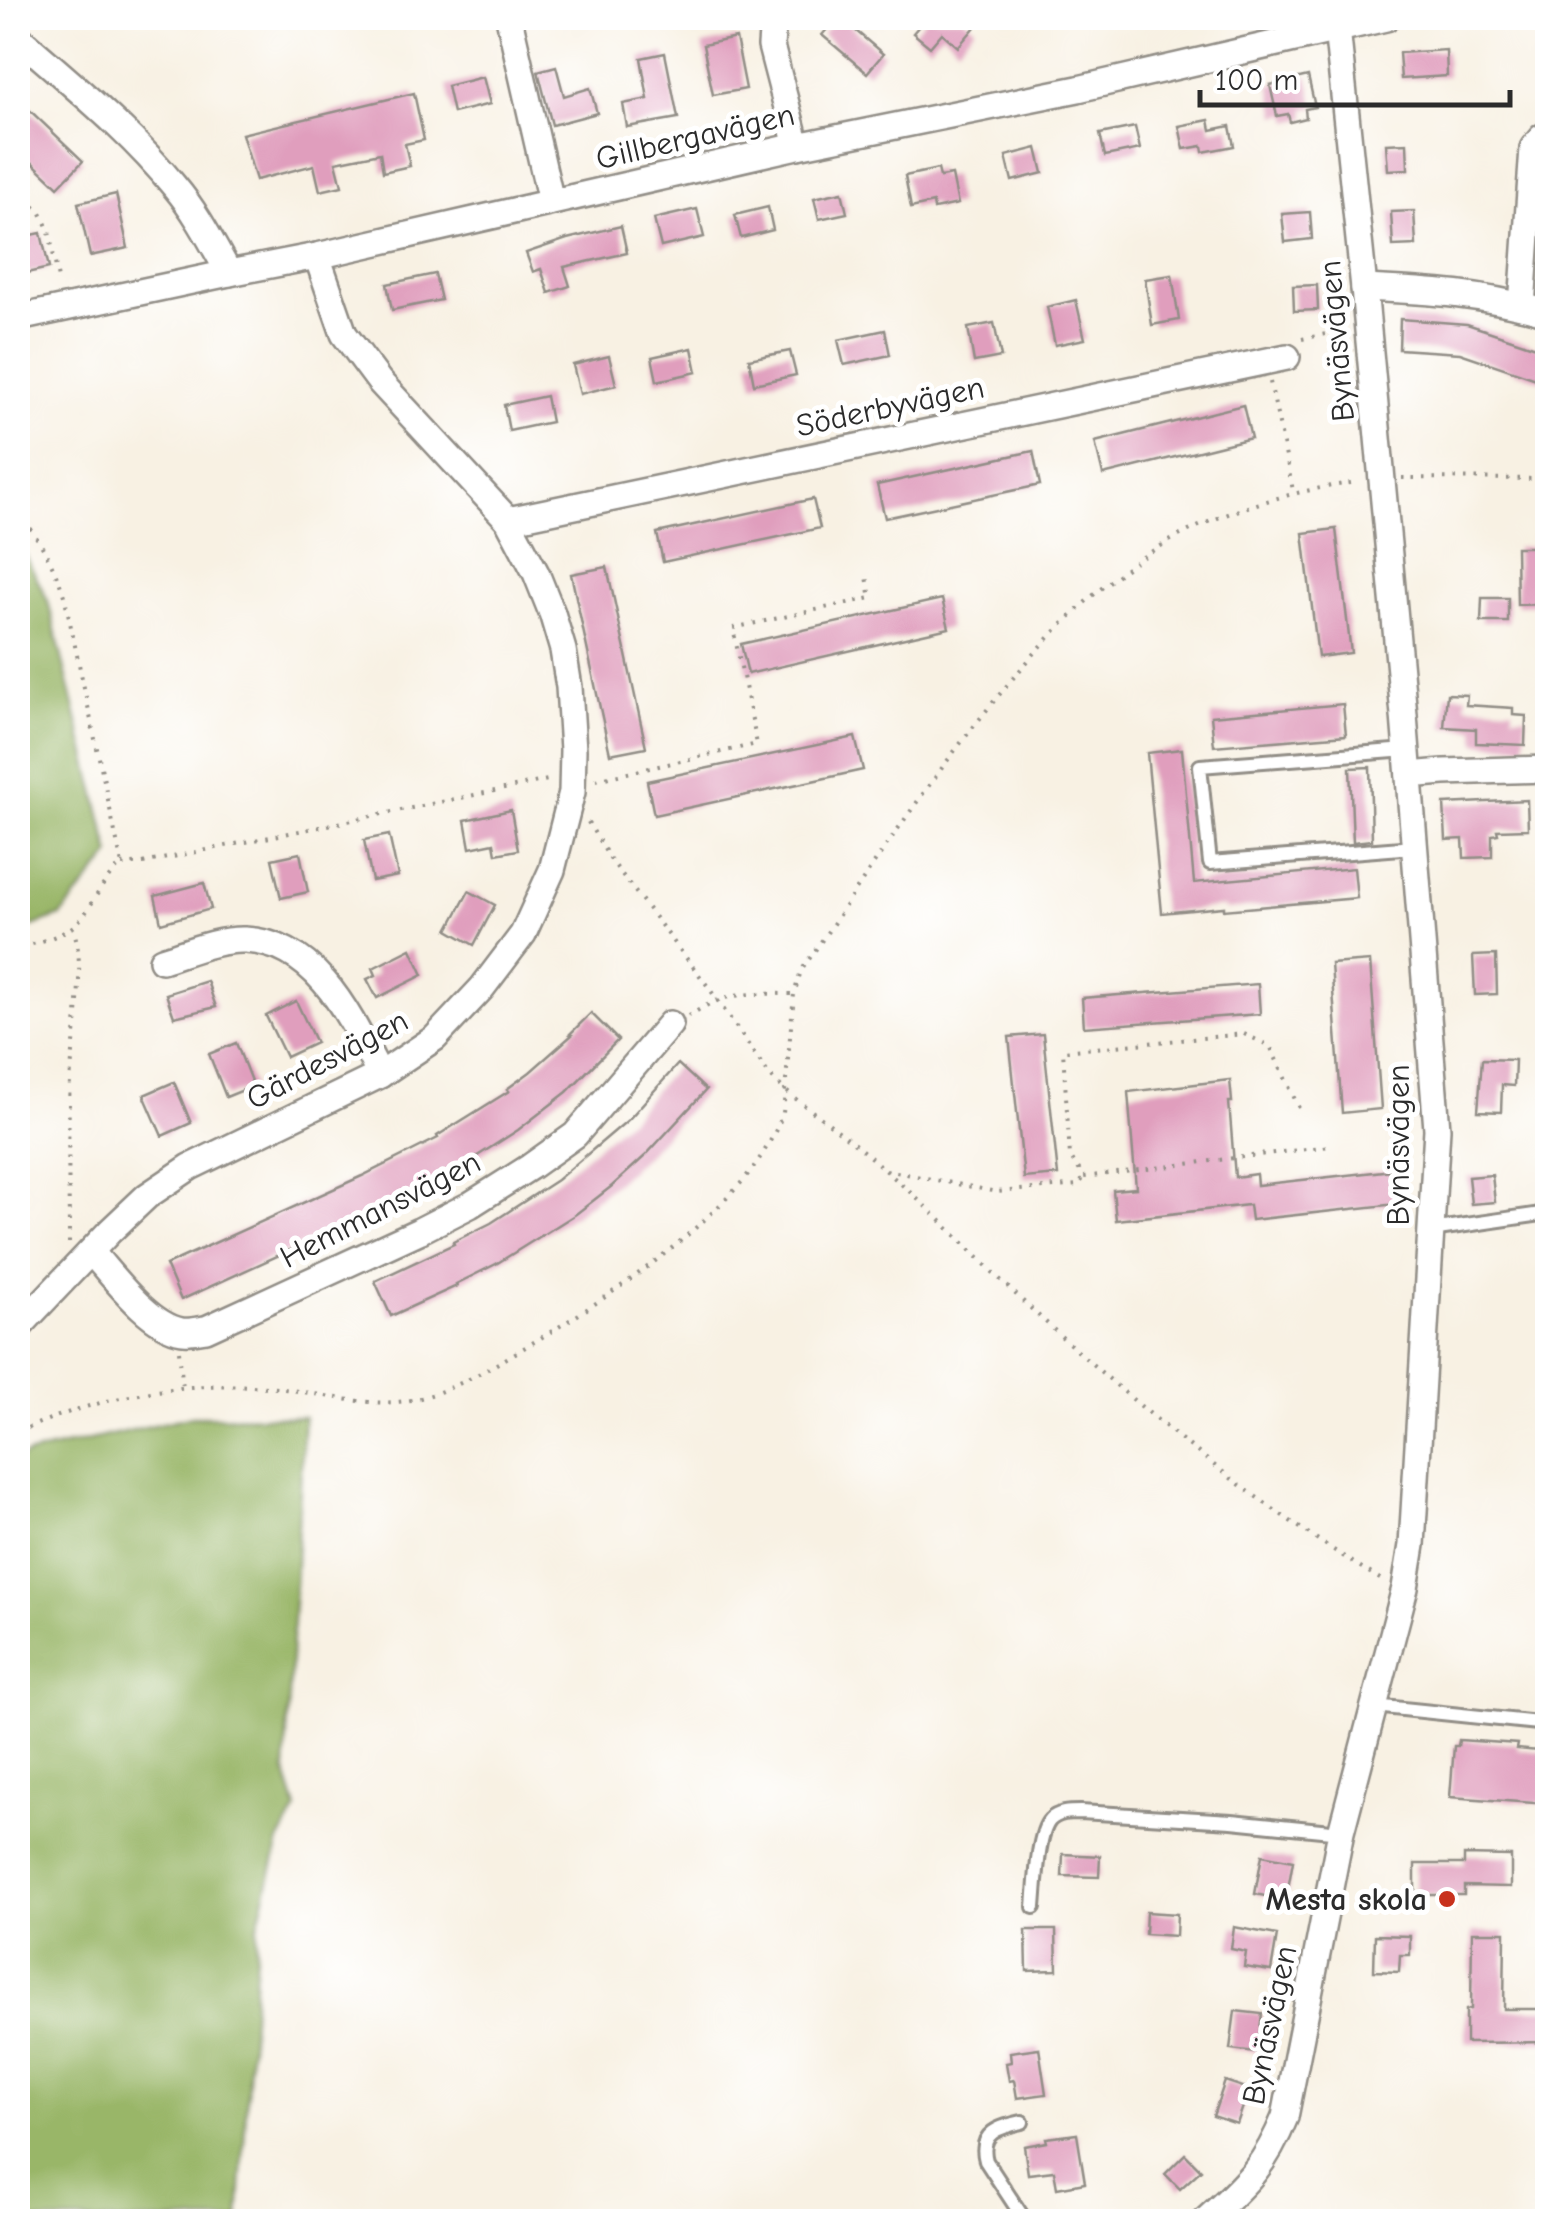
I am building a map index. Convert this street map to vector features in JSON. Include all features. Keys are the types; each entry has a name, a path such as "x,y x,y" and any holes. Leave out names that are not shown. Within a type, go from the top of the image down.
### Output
{"street":[{"path":"508,18 551,202"},
{"path":"772,18 772,46 797,146"},
{"name":"Gillbergavägen","path":"18,318 317,256 797,146 1078,89 1337,23 1386,18"},
{"name":"Bynäsvägen","path":"1204,2222 1261,2166 1285,2117 1341,1832 1405,1588 1412,1545 1437,1129 1408,762 1337,23"},
{"path":"18,37 129,137 174,185 229,272"},
{"path":"1522,306 1533,148 1548,135"},
{"name":"Gärdesvägen","path":"18,1328 147,1196 190,1167 380,1075 435,1038 482,988 523,934 552,870 578,781 563,650 536,573 508,520 360,358 344,334 317,256"},
{"path":"1364,288 1488,297 1548,313"},
{"name":"Söderbyvägen","path":"508,520 1276,360"},
{"path":"1408,762 1444,772 1548,769"},
{"path":"162,960 219,942 244,940 274,946 300,960 324,980 346,1011 380,1075"},
{"name":"Hemmansvägen","path":"182,1331 206,1329 470,1205 575,1135 670,1024"},
{"path":"86,1258 144,1310 182,1331"}],"lane":[{"path":"1408,762 1200,766 1210,862 1414,847"},
{"path":"1431,1230 1548,1213"},
{"path":"1374,1706 1548,1724"},
{"path":"1034,1907 1043,1833 1050,1820 1062,1813 1232,1821 1341,1832"},
{"path":"1022,2122 997,2128 985,2141 983,2152 1026,2222"}],"path":[{"path":"18,192 41,213 50,231 64,308"},
{"path":"18,212 34,207"},
{"path":"1294,494 1276,360 1293,341 1368,328"},
{"path":"18,1432 97,1403 183,1388 284,1388 374,1402 422,1398 510,1356 571,1319 690,1232 760,1160 782,1113 794,994 801,971 921,795 998,697 1059,626 1106,583 1156,549 1194,530 1239,510 1294,494 1382,480 1548,479"},
{"path":"18,511 44,548 65,599 122,865"},
{"path":"18,950 72,927 122,865 542,781 578,781 757,744 733,628 871,598 867,577"},
{"path":"568,810 585,818 610,859 718,1000 768,1073 785,1090 884,1170 1070,1343 1194,1449 1307,1533 1384,1581 1405,1588"},
{"path":"72,927 78,943 79,966 70,1086 68,1245 70,1252 86,1258"},
{"path":"670,1024 718,1000 752,994 794,994"},
{"path":"1084,1177 1070,1156 1062,1051 1244,1034 1270,1046 1300,1108"},
{"path":"1084,1177 1330,1146"},
{"path":"884,1170 997,1192 1079,1185 1084,1177"},
{"path":"182,1331 178,1357 183,1388"}],"green space":[{"path":"18,541 48,601 111,855 61,916 18,931"},
{"path":"192,1416 304,1417 285,1771 297,1809 279,1842 258,1925 239,2221 18,2221 18,1460"}],"building":[{"path":"837,18 883,54 867,73 822,35"},
{"path":"924,18 963,18 975,27 958,47 942,33 930,47 913,33"},
{"path":"736,38 746,89 713,95 703,45"},
{"path":"1446,50 1447,76 1401,79 1399,53"},
{"path":"665,53 678,118 627,127 623,104 648,99 641,58"},
{"path":"556,66 564,96 590,88 597,113 552,125 538,71"},
{"path":"1308,76 1315,107 1305,109 1306,118 1290,122 1288,114 1277,116 1270,85"},
{"path":"483,77 490,104 453,113 447,86"},
{"path":"414,93 424,140 405,144 410,166 383,172 380,153 336,162 342,186 320,191 314,165 256,180 242,134"},
{"path":"18,99 83,161 58,187 18,149"},
{"path":"1209,120 1211,130 1230,126 1234,146 1203,152 1202,146 1184,149 1179,126"},
{"path":"1135,127 1140,149 1105,156 1100,134"},
{"path":"1407,143 1408,169 1388,170 1386,144"},
{"path":"1037,148 1043,173 1012,181 1006,156"},
{"path":"938,169 940,177 952,175 958,204 934,209 933,203 911,208 905,176"},
{"path":"842,192 847,213 819,219 814,198"},
{"path":"116,194 128,248 90,256 78,203"},
{"path":"768,207 773,230 741,238 735,215"},
{"path":"697,209 704,237 661,247 654,219"},
{"path":"1414,211 1416,245 1393,246 1391,212"},
{"path":"1310,212 1312,239 1285,242 1282,214"},
{"path":"621,226 627,253 564,267 570,286 549,293 541,269 533,272 526,253"},
{"path":"41,233 49,268 18,275 18,238"},
{"path":"435,274 441,300 392,310 387,284"},
{"path":"1172,275 1179,320 1152,325 1145,279"},
{"path":"1317,285 1318,310 1294,311 1293,286"},
{"path":"1076,300 1085,339 1055,345 1047,307"},
{"path":"1400,319 1467,324 1548,351 1548,383 1460,353 1399,349"},
{"path":"994,323 1001,357 974,362 968,328"},
{"path":"885,330 890,355 844,365 838,340"},
{"path":"692,348 697,372 657,381 652,357"},
{"path":"790,351 796,375 754,384 749,359"},
{"path":"609,356 616,385 580,394 573,365"},
{"path":"546,396 551,422 509,431 504,405"},
{"path":"1243,405 1251,438 1103,475 1095,442"},
{"path":"1033,451 1040,485 885,518 877,485"},
{"path":"813,499 820,528 663,562 657,533"},
{"path":"1336,529 1351,653 1318,657 1303,533"},
{"path":"1516,547 1548,547 1548,604 1517,605"},
{"path":"607,567 646,747 610,754 571,574"},
{"path":"1482,598 1508,598 1508,622 1481,622"},
{"path":"942,599 949,628 748,674 741,644"},
{"path":"1447,694 1467,695 1466,705 1513,708 1513,715 1526,716 1525,745 1476,743 1476,729 1444,727"},
{"path":"1343,704 1346,735 1214,746 1211,716"},
{"path":"855,737 863,770 654,815 647,781"},
{"path":"1182,749 1194,883 1354,868 1357,898 1162,913 1147,753"},
{"path":"1370,767 1372,840 1353,842 1350,768"},
{"path":"1527,800 1528,829 1497,830 1498,834 1492,835 1492,857 1464,858 1463,839 1446,840 1444,804"},
{"path":"511,810 518,850 496,854 494,843 470,848 465,820"},
{"path":"389,835 398,876 372,881 364,840"},
{"path":"300,853 308,892 281,898 272,859"},
{"path":"204,883 211,909 161,923 155,896"},
{"path":"469,891 495,905 474,945 448,930"},
{"path":"411,949 423,975 377,998 367,979 376,975 373,968"},
{"path":"1496,955 1497,994 1475,995 1473,956"},
{"path":"1370,961 1381,1109 1342,1113 1331,964"},
{"path":"207,981 216,1007 174,1017 166,994"},
{"path":"1258,984 1260,1014 1084,1027 1082,998"},
{"path":"296,1001 316,1043 286,1057 266,1016"},
{"path":"591,1013 618,1040 567,1092 518,1130 443,1178 400,1200 181,1300 166,1265 438,1138 509,1091"},
{"path":"1043,1034 1058,1175 1024,1178 1009,1037"},
{"path":"236,1043 253,1086 226,1097 209,1054"},
{"path":"1482,1059 1515,1060 1514,1086 1502,1085 1501,1112 1478,1111"},
{"path":"678,1064 706,1090 612,1186 576,1214 496,1264 391,1316 375,1281 454,1244 557,1180 629,1119"},
{"path":"1230,1080 1235,1177 1256,1174 1257,1185 1393,1170 1397,1204 1251,1220 1249,1205 1116,1220 1113,1190 1136,1188 1128,1092"},
{"path":"174,1082 191,1123 162,1136 144,1095"},
{"path":"1492,1175 1495,1202 1471,1204 1468,1177"},
{"path":"1459,1740 1518,1744 1517,1749 1548,1752 1548,1804 1450,1797 1454,1746 1458,1746"},
{"path":"1063,1854 1100,1856 1099,1877 1062,1876"},
{"path":"1262,1855 1293,1861 1286,1900 1255,1894"},
{"path":"1464,1855 1511,1856 1511,1887 1464,1886 1464,1895 1415,1895 1415,1864 1464,1864"},
{"path":"1146,1912 1177,1914 1176,1936 1145,1934"},
{"path":"1234,1927 1277,1935 1271,1971 1244,1967 1246,1952 1231,1949"},
{"path":"1026,1930 1056,1930 1057,1970 1027,1971"},
{"path":"1472,1932 1505,1932 1504,2009 1548,2009 1548,2042 1466,2043 1466,2010 1471,2009"},
{"path":"1375,1935 1410,1936 1410,1955 1400,1955 1399,1972 1374,1971"},
{"path":"1235,2011 1262,2014 1257,2052 1230,2049"},
{"path":"1039,2048 1046,2094 1017,2098 1006,2063 1011,2062 1010,2052"},
{"path":"1225,2081 1249,2089 1237,2124 1213,2116"},
{"path":"1077,2134 1085,2183 1057,2188 1054,2171 1028,2174 1024,2146"},
{"path":"1185,2154 1201,2170 1180,2189 1165,2174"}],"place":[{"name":"Mesta skola","path":"1447,1899"}]}
